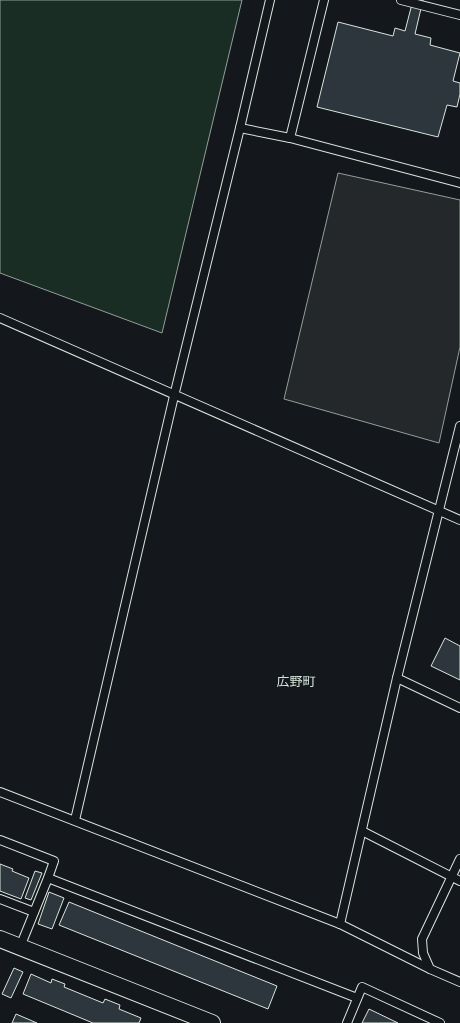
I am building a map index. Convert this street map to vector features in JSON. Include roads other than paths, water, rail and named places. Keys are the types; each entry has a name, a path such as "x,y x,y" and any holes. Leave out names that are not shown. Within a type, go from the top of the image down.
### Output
{"street":[{"path":"0,939 212,1023"}],"lane":[{"path":"75,820 174,396 270,0"},
{"path":"290,138 324,0"},
{"path":"401,0 460,15"},
{"path":"240,128 290,138 460,183"},
{"path":"0,318 174,396 460,520"},
{"path":"340,924 397,678 440,511 460,426"},
{"path":"397,678 460,708"},
{"path":"0,792 340,924 430,969 460,982"},
{"path":"362,831 460,881"},
{"path":"0,840 54,861 20,946"},
{"path":"430,969 423,954 422,939 460,859"},
{"path":"48,878 358,998"},
{"path":"0,899 34,912"},
{"path":"347,1023 362,987 440,1023"}],"district":[{"name":"広野町","path":"296,681"}]}
